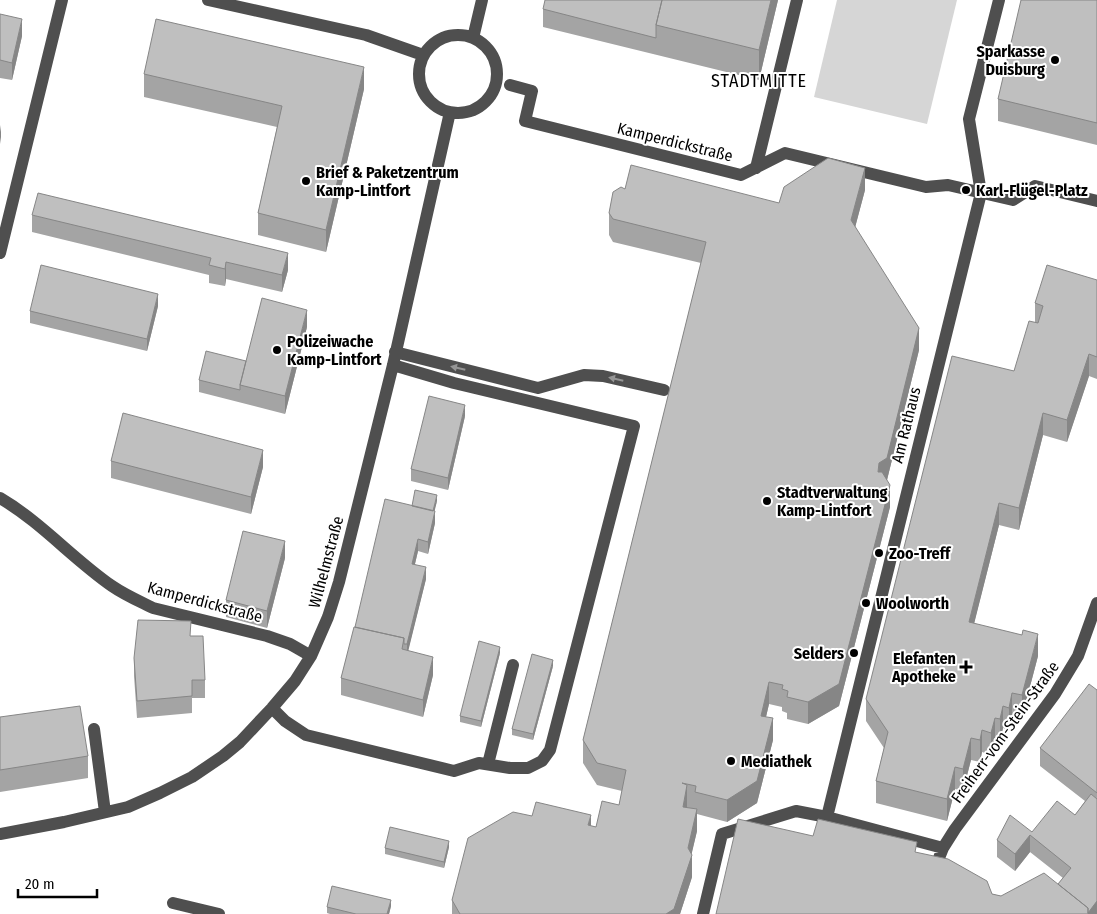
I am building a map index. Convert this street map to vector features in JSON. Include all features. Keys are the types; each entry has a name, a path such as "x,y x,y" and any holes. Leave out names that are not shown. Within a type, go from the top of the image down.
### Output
{"street":[{"path":"0,253 62,0"},
{"path":"208,0 366,35 423,56"},
{"path":"473,38 482,0"},
{"path":"756,168 797,0"},
{"name":"Am Rathaus","path":"827,817 981,193 969,119 999,0"},
{"path":"453,35 473,38 483,44 491,53 496,64 496,82 489,98 478,107 466,112 450,112 432,103 423,91 419,75 423,56 434,43 443,38 453,35"},
{"name":"Kamperdickstraße","path":"510,85 532,91 525,121 740,175 786,153 926,187 948,185 1013,200 1035,186 1097,201"},
{"name":"Wilhelmstraße","path":"0,834 128,807 192,777 240,742 295,681 311,656 325,624 339,582 393,365 450,112"},
{"path":"395,352 538,388 584,375 603,376 664,390"},
{"path":"272,708 285,721 306,735 454,770 479,763 510,768 528,768 542,761 550,750 634,426 454,383 393,365"},
{"name":"Kamperdickstraße","path":"0,498 22,511 113,586 136,600 153,608 279,640 311,656"},
{"name":"Freiherr-vom-Stein-Straße","path":"931,878 943,848 970,806 1055,694 1078,656 1097,603"},
{"path":"488,764 513,665"},
{"path":"94,729 105,812"},
{"path":"703,914 722,834 796,811 827,817 943,848"},
{"path":"173,903 219,914"}],"shaded area":[{"path":"837,0 957,0 927,124 814,97"}],"building":[{"path":"545,0 662,0 656,25 656,38 543,9"},
{"path":"662,0 771,0 759,50 656,25"},
{"name":"Sparkasse Duisburg","path":"1021,0 1097,0 1097,123 998,99"},
{"path":"0,14 22,19 12,63 0,60"},
{"name":"Brief & Paketzentrum Kamp-Lintfort","path":"156,19 364,67 326,230 258,213 282,106 144,74"},
{"name":"Stadtverwaltung Kamp-Lintfort","path":"828,158 865,168 851,220 919,328 887,458 879,463 878,472 882,472 890,485 839,684 808,702 787,697 788,691 782,689 783,685 769,682 761,716 773,718 757,781 727,800 695,792 696,786 682,783 687,785 683,807 697,809 688,848 692,855 674,909 666,914 460,914 452,900 468,838 513,812 532,816 536,802 591,815 588,825 596,827 602,801 619,805 626,770 597,763 583,740 706,242 613,219 609,213 613,192 621,187 625,189 631,165 779,203 784,187"},
{"path":"38,193 288,253 282,275 226,262 225,269 209,265 211,258 32,215"},
{"path":"41,265 158,294 147,339 30,311"},
{"path":"1047,265 1097,280 1097,357 1089,354 1067,420 1043,413 1019,508 999,503 969,622 1022,635 1023,630 1038,634 1022,695 1012,693 1009,708 1003,706 1000,719 995,718 991,733 982,730 980,740 971,738 963,769 955,767 947,799 876,781 888,732 866,699 952,356 1014,371 1029,321 1038,323 1043,306 1035,303"},
{"name":"Polizeiwache Kamp-Lintfort","path":"262,298 307,310 285,396 240,385"},
{"path":"206,351 246,361 240,390 199,380"},
{"path":"429,396 465,405 448,478 411,469"},
{"path":"123,413 263,450 251,497 111,461"},
{"path":"415,490 437,495 433,511 412,506"},
{"path":"385,499 435,511 428,542 418,539 412,564 426,567 407,644 404,644 404,638 355,627"},
{"path":"243,531 285,541 267,611 226,600"},
{"path":"138,620 191,621 190,636 203,636 205,680 192,680 192,696 137,701 134,658"},
{"path":"354,627 404,638 402,649 433,657 423,700 341,678"},
{"path":"479,641 500,647 481,721 460,716"},
{"path":"532,654 553,660 533,734 512,729"},
{"path":"1089,684 1097,690 1097,793 1040,748"},
{"path":"80,706 88,756 0,770 0,717"},
{"path":"1091,794 1097,799 1097,901 1088,913 1088,908 1058,884 1071,868 1030,835 1015,854 997,840 1010,815 1032,832 1057,801 1075,815"},
{"path":"738,819 813,836 818,819 917,842 915,852 948,859 987,881 992,894 1001,896 1044,873 1088,908 1088,914 716,914"},
{"path":"390,827 449,841 444,862 385,848"},
{"path":"332,886 391,900 387,914 356,914 327,907"}],"place":[{"name":"Sparkasse Duisburg","path":"1055,60"},
{"name":"Brief & Paketzentrum Kamp-Lintfort","path":"306,181"},
{"name":"Karl-Flügel-Platz","path":"966,190"},
{"name":"Polizeiwache Kamp-Lintfort","path":"277,350"},
{"name":"Stadtverwaltung Kamp-Lintfort","path":"767,501"},
{"name":"Zoo-Treff","path":"879,553"},
{"name":"Woolworth","path":"866,603"},
{"name":"Selders","path":"854,653"},
{"name":"Elefanten Apotheke","path":"966,667"},
{"name":"Mediathek","path":"731,761"}],"district":[{"name":"STADTMITTE","path":"759,81"}]}
